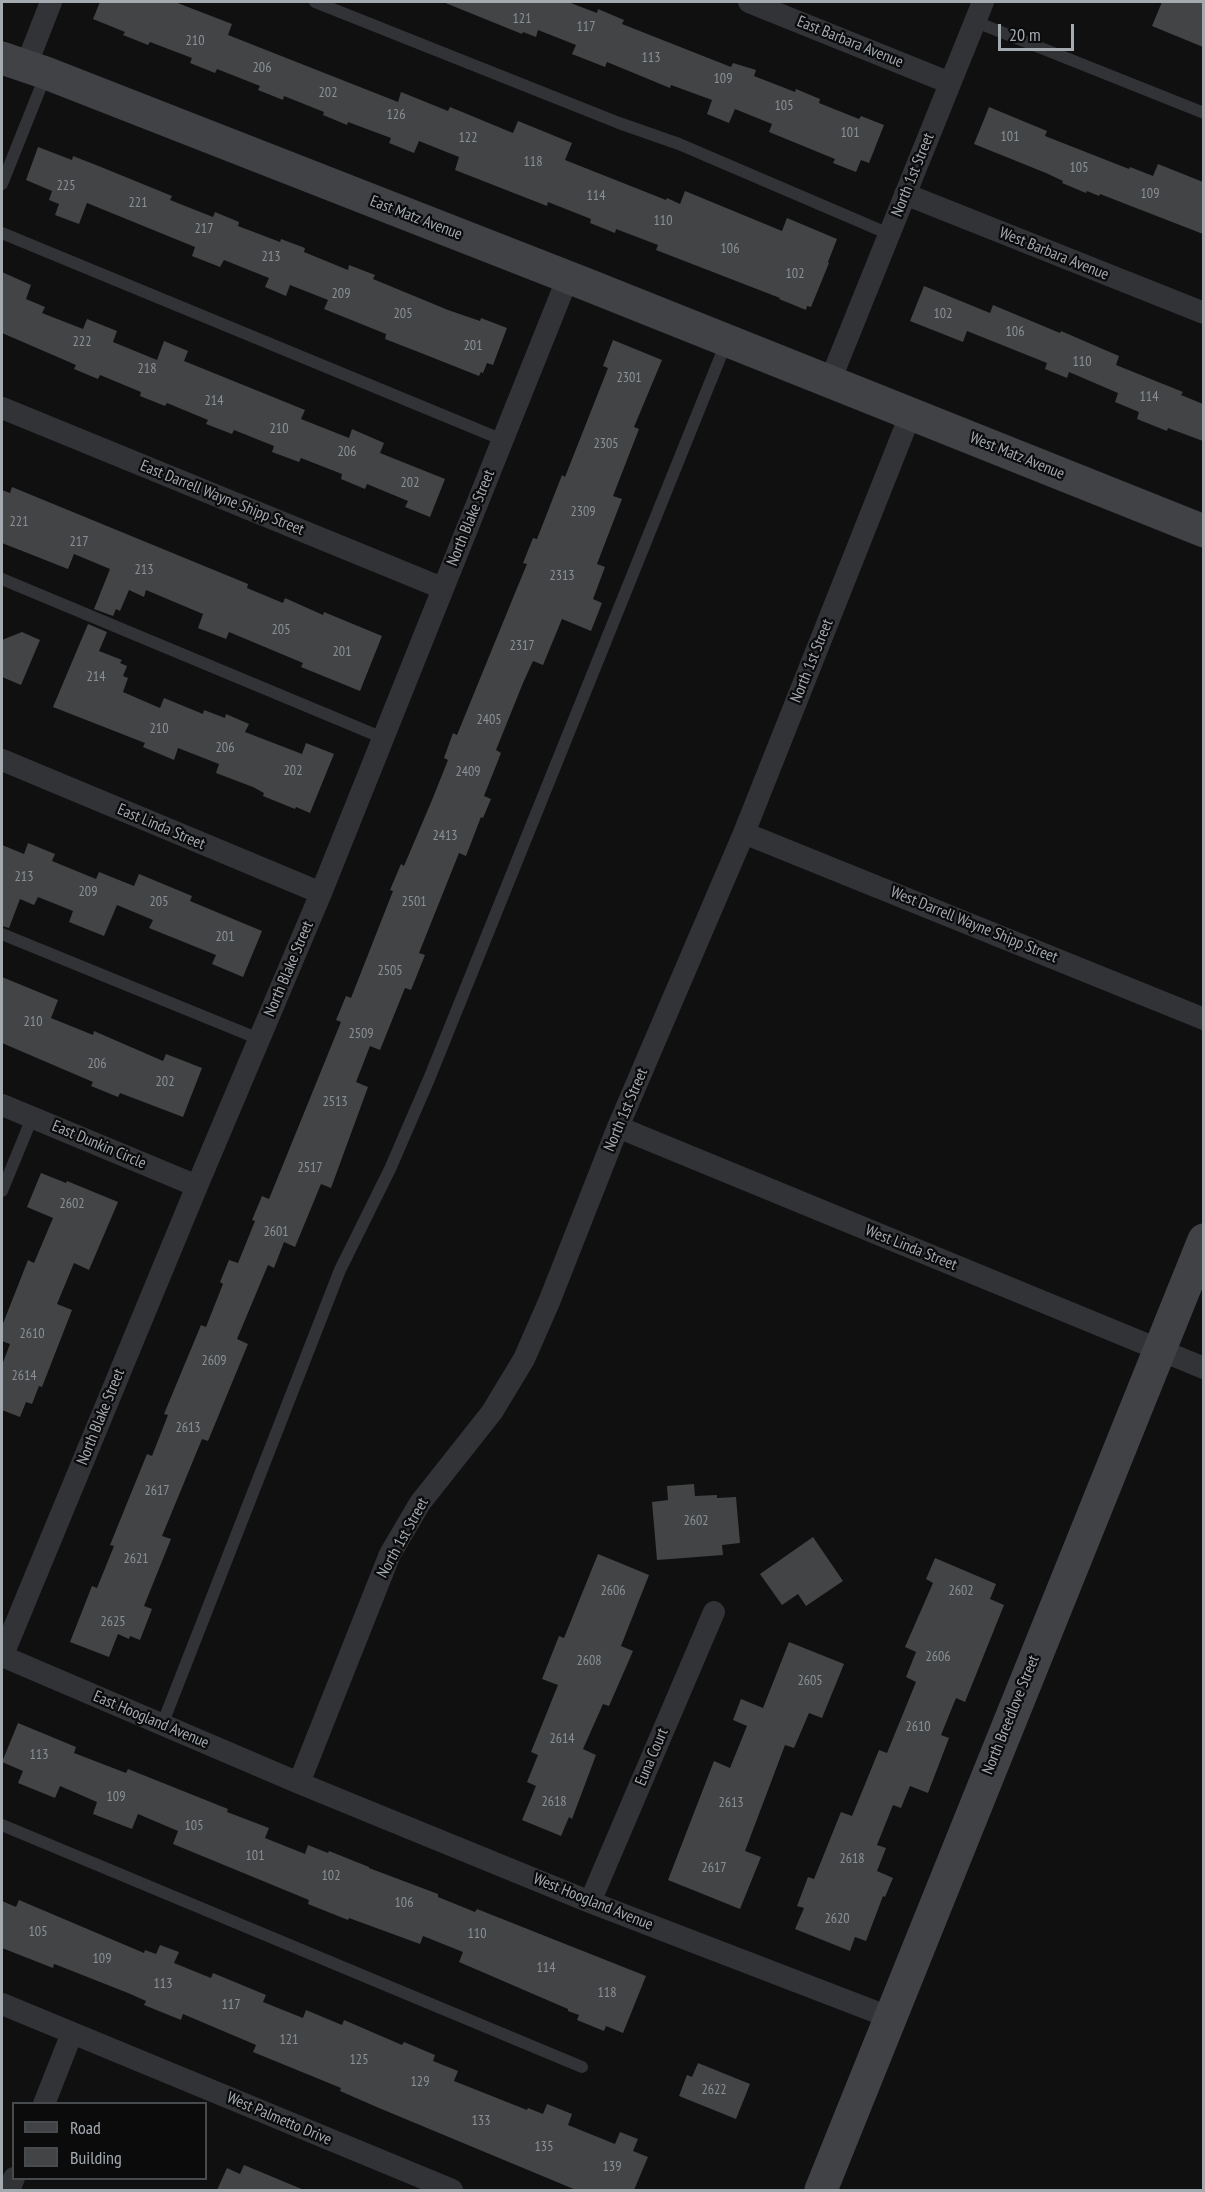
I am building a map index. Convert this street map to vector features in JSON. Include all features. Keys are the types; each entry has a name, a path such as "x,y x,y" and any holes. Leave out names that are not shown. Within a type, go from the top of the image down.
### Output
{"street":[{"path":"25,66 51,2"},
{"name":"East Barbara Avenue","path":"749,2 950,83"},
{"name":"North 1st Street","path":"830,381 979,11"},
{"name":"East Matz Avenue","path":"25,66 830,381"},
{"name":"West Barbara Avenue","path":"905,194 1203,314"},
{"name":"North Blake Street","path":"2,1657 321,893 568,277"},
{"name":"West Matz Avenue","path":"830,381 1203,531"},
{"name":"East Darrell Wayne Shipp Street","path":"2,408 442,588"},
{"name":"North 1st Street","path":"299,1783 390,1554 420,1503 492,1412 524,1359 618,1128 744,833 911,413"},
{"name":"East Linda Street","path":"2,760 321,893"},
{"name":"West Darrell Wayne Shipp Street","path":"744,833 1203,1019"},
{"name":"East Dunkin Circle","path":"2,1105 197,1186"},
{"name":"West Linda Street","path":"618,1128 1203,1368"},
{"name":"North Breedlove Street","path":"821,2190 1203,1240"},
{"name":"Euna Court","path":"590,1902 714,1612"},
{"name":"East Hoogland Avenue","path":"2,1657 299,1783"},
{"name":"West Hoogland Avenue","path":"299,1783 590,1902 889,2017"},
{"name":"West Palmetto Drive","path":"2,2004 452,2190"},
{"path":"44,2102 72,2033"}],"lane":[{"path":"315,2 619,123 679,144 889,234"},
{"path":"979,11 1203,113"},
{"path":"2,184 25,66"},
{"path":"2,232 503,440"},
{"path":"162,1725 340,1270 390,1169 429,1079 727,341"},
{"path":"2,579 383,738"},
{"path":"2,934 259,1039"},
{"path":"2,1191 33,1118"},
{"path":"2,1824 582,2067"}],"building":[{"path":"100,2 175,2 232,24 228,35 398,102 401,92 448,111 450,107 513,133 518,121 572,143 565,160 666,200 667,198 680,204 685,191 782,231 787,218 837,239 829,263 811,307 807,306 806,310 656,250 658,245 616,229 615,233 590,223 591,219 548,202 547,206 455,170 459,157 419,141 414,153 389,143 391,138 348,122 347,125 323,115 324,112 284,96 283,100 258,90 260,86 217,69 215,73 190,63 192,58 150,42 148,45 123,35 125,32 93,19"},
{"path":"443,2 568,2 597,13 598,9 624,20 622,24 731,67 733,63 756,70 754,76 795,92 796,89 820,99 819,103 859,119 861,116 884,125 869,163 861,160 856,172 833,163 835,159 769,132 772,124 735,109 729,123 707,114 712,100 671,85 670,88 607,62 605,67 572,54 576,45 538,30 536,37 523,32 522,34"},
{"path":"1162,2 1203,2 1203,47 1152,26"},
{"path":"989,107 1047,131 1045,136 1129,169 1130,167 1153,176 1158,164 1203,182 1203,234 1100,194 1099,196 1087,191 1086,193 1046,173 974,144"},
{"path":"38,147 72,160 73,156 101,167 172,196 170,200 213,217 215,212 239,222 238,226 280,242 281,239 305,248 304,252 348,270 349,265 375,275 373,279 448,310 480,321 481,318 507,328 493,365 487,363 483,373 481,372 479,376 385,339 386,334 324,309 328,300 290,285 286,296 265,287 269,278 224,260 220,267 192,256 195,247 87,203 79,224 55,215 59,204 49,200 52,191 26,180"},
{"path":"2,272 31,285 26,299 45,307 42,313 83,329 87,319 117,331 113,342 157,360 164,341 188,351 184,361 305,410 301,419 349,438 352,429 384,443 380,453 445,479 430,517 405,507 408,501 367,484 365,489 341,479 342,474 301,458 299,462 272,452 274,446 234,430 232,434 206,424 208,420 167,403 165,406 140,396 141,392 100,375 98,379 74,369 76,365 2,333"},
{"path":"924,286 990,313 993,305 1119,356 1116,365 1183,392 1181,395 1203,404 1203,441 1168,428 1167,431 1137,419 1139,412 1115,402 1118,393 1069,372 1067,378 1045,369 1047,363 967,331 963,342 910,321"},
{"path":"613,340 662,360 634,427 639,429 613,496 622,499 597,564 605,567 593,599 602,603 591,631 562,619 543,665 533,661 523,683 496,750 501,753 484,796 491,799 483,818 481,817 466,856 459,853 419,953 425,955 411,990 405,988 380,1050 370,1046 356,1082 368,1087 331,1188 321,1184 295,1247 284,1242 274,1268 268,1265 237,1339 248,1344 208,1441 202,1439 162,1536 171,1539 144,1606 152,1609 140,1640 130,1636 129,1639 118,1634 109,1657 70,1642 92,1586 97,1588 114,1546 110,1545 147,1454 152,1456 168,1415 164,1414 201,1325 206,1327 223,1284 220,1282 229,1260 238,1263 255,1221 252,1220 262,1196 269,1199 341,1022 336,1020 346,996 351,998 393,891 390,890 401,864 404,866 448,760 444,758 453,733 457,735 527,564 523,563 533,538 537,539 562,475 565,477 608,368 603,366"},
{"path":"12,487 248,584 247,588 283,603 285,598 323,615 324,612 382,636 360,691 301,667 303,663 229,632 226,639 198,628 203,614 146,590 144,597 129,590 120,611 116,609 113,616 94,609 110,569 74,554 68,569 2,543 2,490 10,493"},
{"path":"88,624 107,632 99,651 122,660 120,663 127,666 123,676 128,678 123,692 160,708 164,698 203,714 204,710 225,718 226,714 249,724 245,732 302,754 306,743 334,754 310,813 263,796 264,793 253,787 216,773 219,764 178,748 174,760 143,747 145,743 53,707"},
{"path":"22,632 40,640 21,685 2,677 2,640"},
{"path":"28,843 55,854 52,861 96,879 99,872 134,886 139,874 192,896 190,901 262,931 243,977 212,964 216,955 149,928 153,920 117,905 104,936 69,922 73,911 38,897 34,905 20,899 9,928 2,926 2,845 24,854"},
{"path":"2,977 58,1000 51,1018 93,1035 94,1031 163,1061 166,1054 202,1068 183,1117 120,1093 118,1097 91,1086 93,1082 2,1043"},
{"path":"41,1173 118,1202 89,1270 74,1263 57,1304 72,1310 42,1387 39,1386 32,1404 26,1402 20,1417 2,1410 2,1365 10,1344 2,1341 2,1326 28,1260 34,1263 53,1218 27,1207"},
{"path":"694,1484 695,1496 736,1497 740,1543 722,1545 723,1555 657,1560 652,1502 668,1500 667,1486"},
{"path":"813,1537 843,1581 806,1606 798,1594 782,1605 760,1574"},
{"path":"598,1554 649,1575 621,1646 633,1651 609,1706 603,1704 583,1749 596,1755 572,1819 569,1817 561,1836 522,1820 536,1786 527,1782 538,1755 531,1752 558,1685 542,1679 559,1636 564,1638"},
{"path":"935,1558 996,1584 990,1599 1004,1605 965,1702 956,1698 941,1735 949,1738 928,1793 910,1786 901,1808 893,1805 877,1845 886,1848 877,1871 893,1878 885,1897 883,1896 866,1941 855,1937 850,1951 795,1929 804,1908 797,1906 808,1877 814,1879 841,1812 852,1816 879,1750 887,1753 916,1682 906,1677 916,1652 905,1647 933,1583 926,1579"},
{"path":"789,1642 844,1664 822,1718 809,1713 794,1748 785,1745 745,1851 761,1857 740,1909 668,1880 714,1761 730,1768 747,1726 733,1720 741,1699 763,1708"},
{"path":"18,1723 76,1747 74,1753 126,1773 128,1769 269,1828 265,1838 305,1854 308,1845 328,1853 329,1851 438,1894 438,1897 475,1912 477,1909 646,1976 623,2033 606,2026 604,2031 577,2020 579,2015 568,2009 459,1962 463,1952 423,1936 420,1944 349,1918 348,1920 308,1904 309,1900 173,1844 178,1831 138,1814 132,1829 93,1814 97,1802 60,1786 55,1798 18,1783 23,1771 2,1762"},
{"path":"19,1900 144,1953 145,1950 156,1954 160,1945 179,1952 174,1963 211,1978 213,1973 266,1995 263,2002 303,2018 306,2010 342,2025 344,2020 402,2045 404,2042 435,2055 433,2061 458,2071 454,2081 527,2110 528,2108 543,2114 547,2104 572,2114 568,2125 615,2144 620,2132 638,2139 633,2151 648,2157 634,2190 576,2190 340,2091 341,2088 253,2052 256,2045 183,2014 181,2020 144,2005 146,2001 128,1993 57,1965 54,1964 53,1968 2,1948 2,1901 16,1907"},
{"path":"698,2063 750,2084 736,2119 679,2096 687,2075 692,2077"},
{"path":"244,2165 304,2190 217,2190 227,2168 240,2174"}]}
